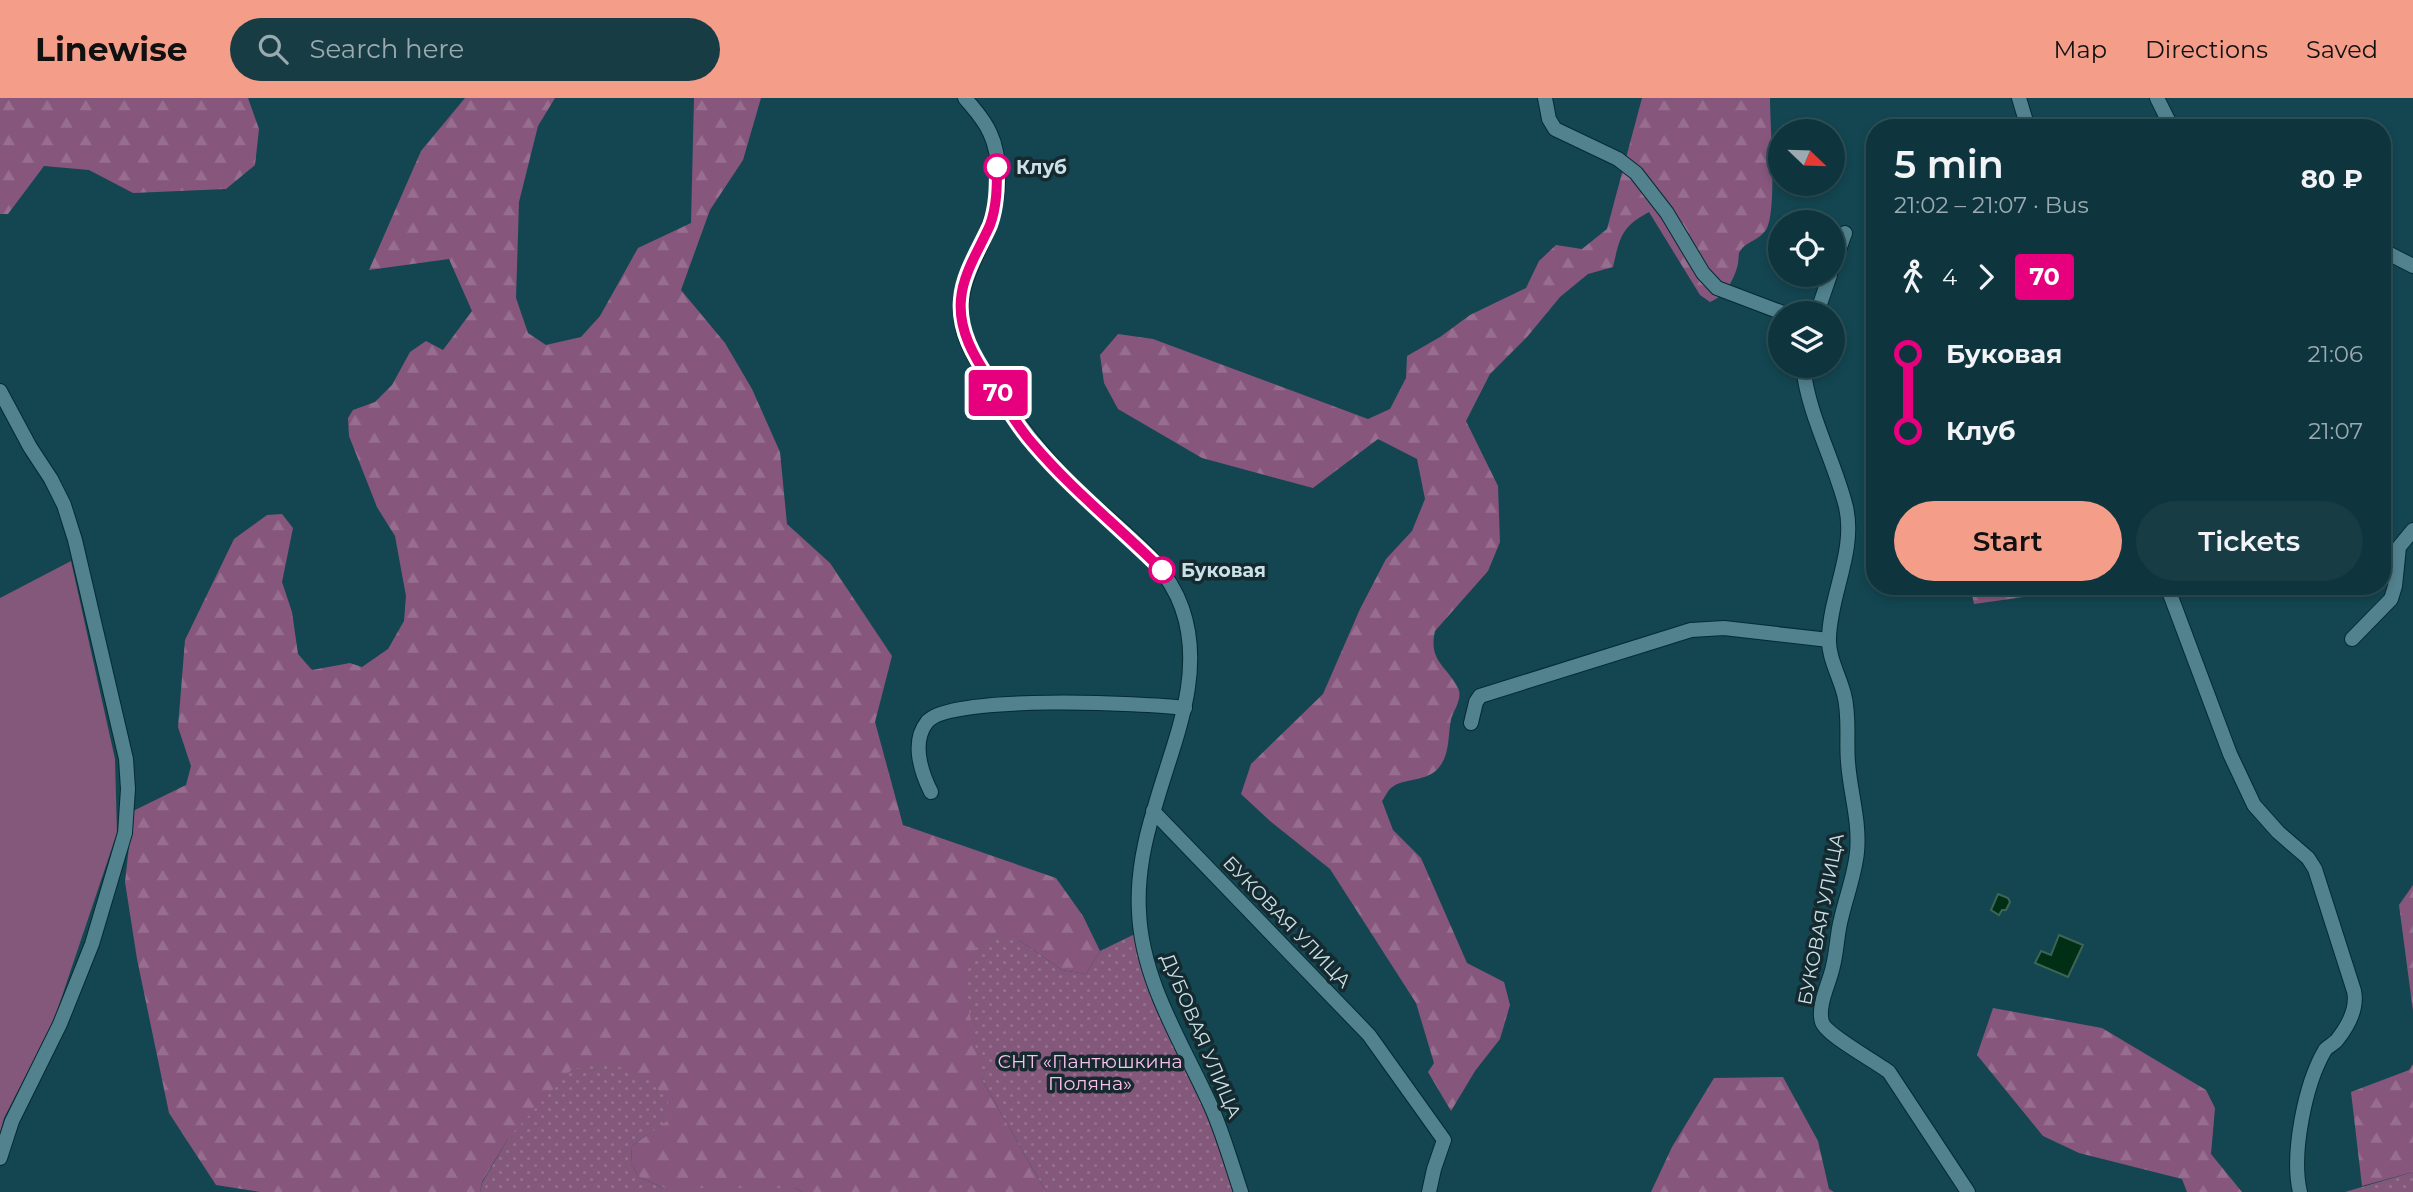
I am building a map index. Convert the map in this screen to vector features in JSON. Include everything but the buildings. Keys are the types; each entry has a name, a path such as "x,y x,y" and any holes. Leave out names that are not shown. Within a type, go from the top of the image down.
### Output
{"street":[{"path":"965,98 981,116 990,132 997,166 994,208 990,223 964,282 961,297 964,334 977,360 1032,443 1088,501 1139,546 1172,584 1183,610 1189,673 1185,708 1153,811"},
{"path":"1545,98 1549,119 1555,129 1618,159 1636,173 1667,213 1711,283 1725,292 1768,308"},
{"path":"2019,98 2025,119"},
{"path":"2157,98 2168,119"},
{"path":"2391,254 2413,265"},
{"name":"БУКОВАЯ УЛИЦА","path":"1804,378 1815,420 1846,509 1848,534 1830,619 1829,640 1844,695 1848,764 1858,832 1857,854 1821,1013 1822,1023 1829,1033 1873,1059 1889,1072 1968,1192"},
{"path":"0,391 64,505 75,540 126,759 128,789 125,833 92,944 60,1024 12,1121 0,1158"},
{"path":"2352,639 2391,599 2399,547 2413,530"},
{"path":"2170,595 2230,754 2250,797 2278,832 2308,858 2315,869 2354,991 2356,1009 2336,1042 2326,1048 2304,1104 2297,1177 2300,1192"},
{"path":"1471,723 1480,696 1690,630 1724,628 1829,640"},
{"path":"931,792 922,774 918,741 927,722 934,715 1033,701 1185,708"},
{"name":"БУКОВАЯ УЛИЦА","path":"1153,811 1369,1035 1424,1110 1444,1140 1429,1192"},
{"name":"ДУБОВАЯ УЛИЦА","path":"1153,811 1139,878 1142,945 1171,1022 1214,1113 1241,1192"}],"green space":[{"path":"0,98 248,98 259,129 255,165 226,189 133,193 89,170 44,166 8,214 0,214"},
{"path":"465,98 555,98 538,126 519,202 516,298 528,333 546,345 581,337 600,316 638,248 691,223 694,98 761,98 743,160 710,210 681,290 725,343 752,389 780,452 787,524 830,563 892,656 875,722 903,825 1056,878 1083,916 1100,951 1086,974 1062,970 1019,940 981,1078 1046,1192 802,1192 795,1188 664,1188 639,1177 631,1164 632,1146 666,1121 509,1137 482,1182 480,1192 260,1192 216,1185 169,1113 137,959 125,882 133,811 186,785 191,766 178,727 185,640 234,539 267,515 282,514 293,528 282,582 292,612 298,654 312,670 350,663 362,667 388,649 404,621 406,596 395,536 377,507 349,436 348,418 353,410 375,402 392,385 410,352 426,341 443,350 472,311 449,259 369,270 421,151"},
{"path":"1642,98 1770,98 1768,196 1772,196 1772,203 1771,210 1768,210 1768,224 1764,232 1739,253 1736,270 1720,296 1710,302 1700,295 1649,212 1623,234 1613,267 1588,274 1560,297 1527,337 1490,374 1466,421 1498,486 1500,542 1488,571 1435,631 1436,656 1454,680 1459,692 1443,761 1429,775 1402,782 1391,788 1382,801 1393,830 1421,858 1467,963 1504,982 1510,1005 1500,1039 1475,1071 1451,1111 1428,1072 1434,1063 1416,1003 1330,869 1241,794 1251,764 1323,694 1360,609 1386,559 1412,531 1425,499 1417,459 1378,439 1313,488 1202,458 1118,409 1104,383 1100,355 1118,334 1153,339 1368,419 1390,409 1406,378 1407,356 1470,315 1526,288 1539,261 1556,245 1582,249 1607,229"},
{"path":"71,561 115,759 117,833 53,1023 4,1118 0,1133 0,598"},
{"path":"1972,595 2028,595 2024,597 1974,604"},
{"path":"2413,885 2413,1011 2399,905"},
{"name":"СНТ «Пантюшкина Поляна»","path":"1139,932 1245,1192 1046,1192 981,1078 964,980 976,948 997,935 1019,940 1062,970 1086,974 1100,951"},
{"path":"1993,1008 2102,1028 2206,1090 2215,1108 2211,1154 2242,1192 2187,1192 2182,1179 2079,1153 2043,1136 1977,1055"},
{"path":"606,1061 647,1079 668,1099 667,1121 632,1146 631,1164 639,1177 664,1188 795,1188 802,1192 480,1192 482,1183 509,1137 571,1070"},
{"path":"2413,1064 2413,1172 2362,1186 2351,1092 2409,1070"},
{"path":"1783,1077 1818,1141 1829,1189 1834,1192 1651,1192 1672,1147 1714,1078"},
{"path":"2413,1172 2413,1192 2345,1192"}],"shaded area":[{"path":"1998,894 2008,898 2010,902 2006,910 2002,910 1999,915 1991,910"},
{"path":"2059,935 2083,945 2068,977 2035,963 2041,951 2051,955"}],"bus line":[{"name":"70","path":"997,167 997,186 990,223 964,282 961,297 964,334 977,360 1032,443 1088,501 1162,570"}],"place":[{"name":"Клуб","path":"997,167"},
{"name":"Буковая","path":"1162,570"}]}
